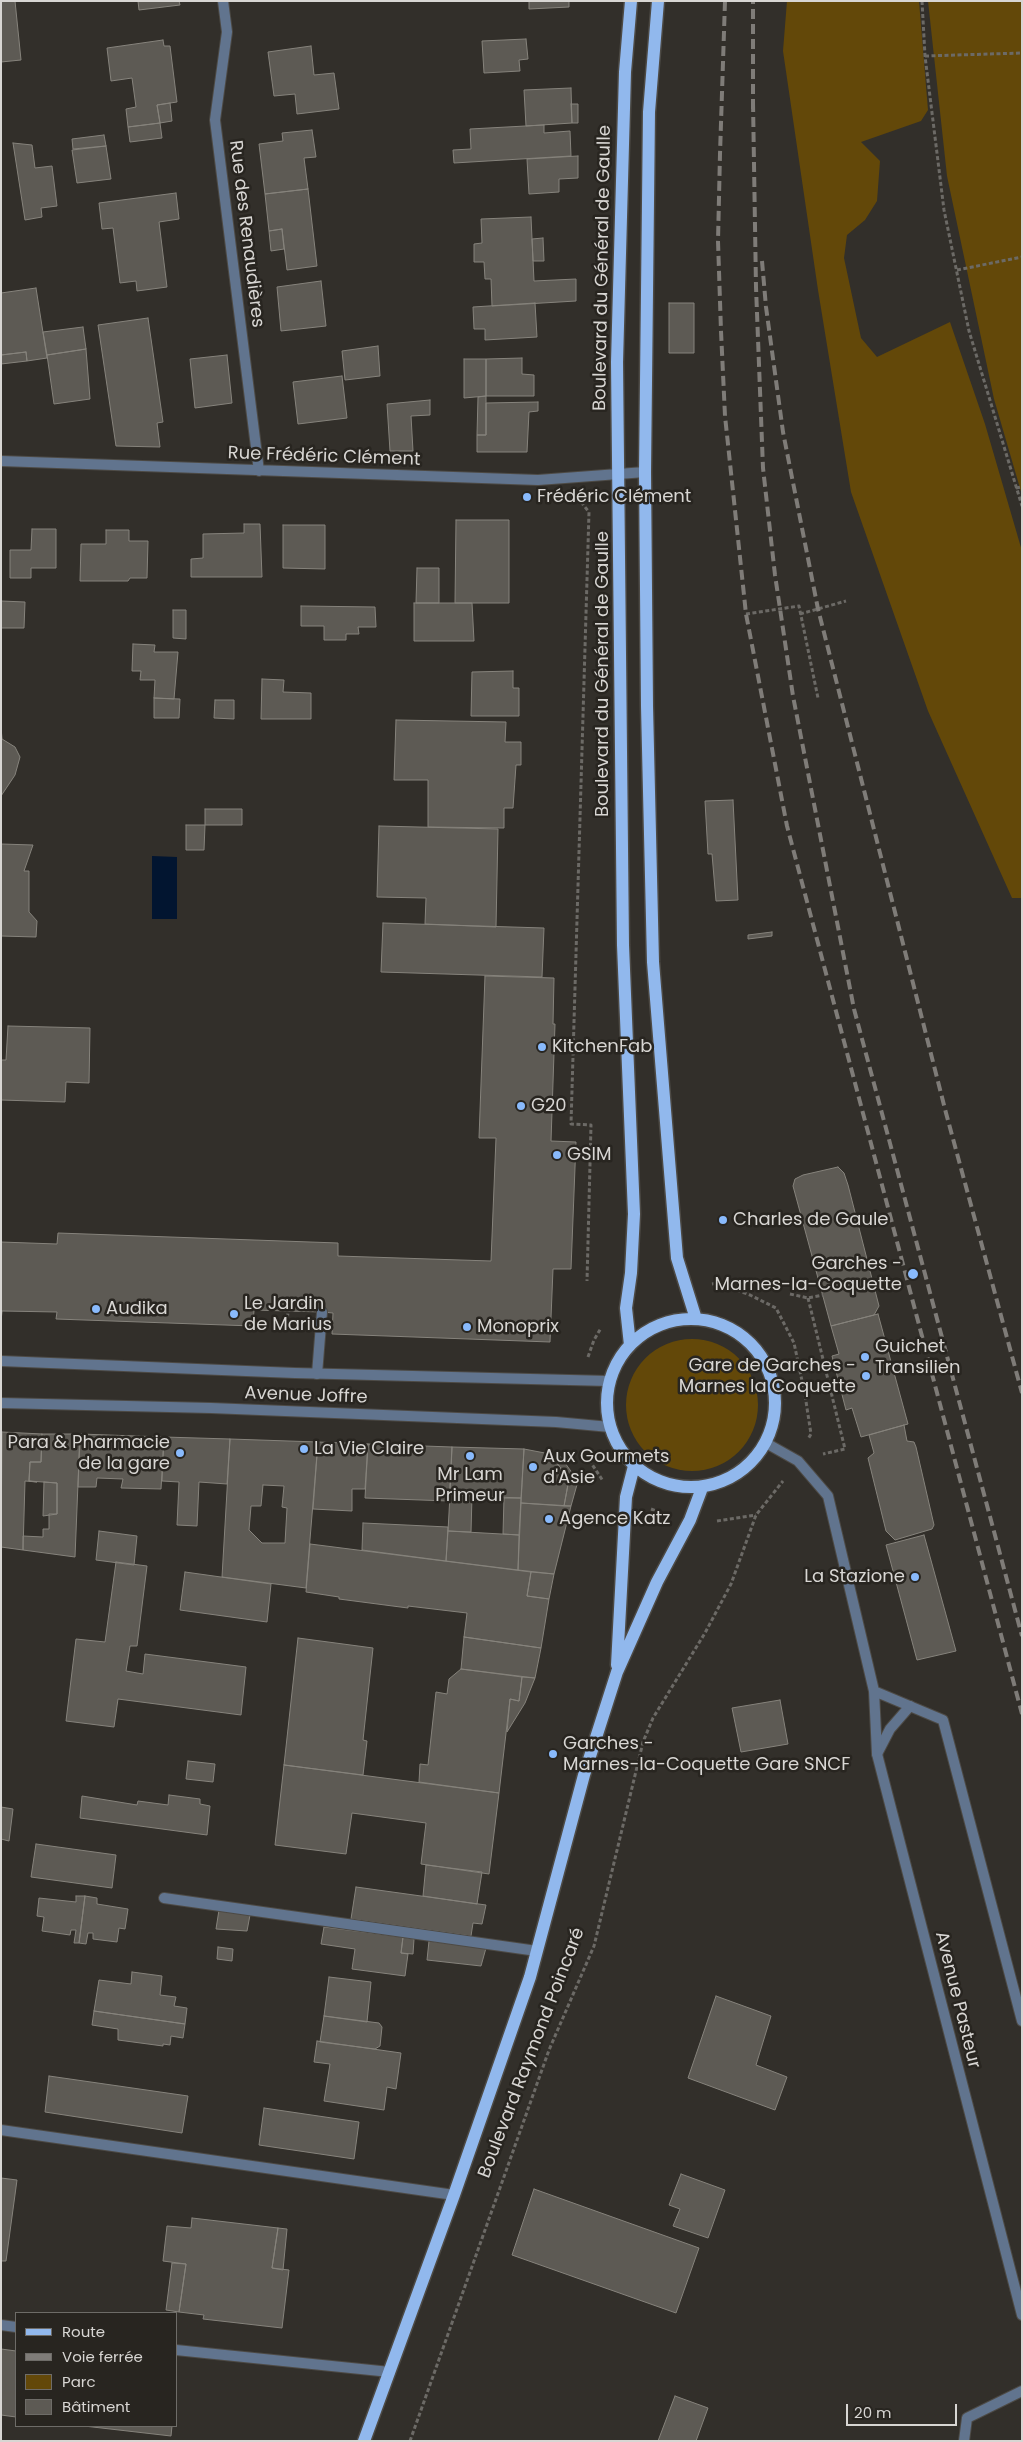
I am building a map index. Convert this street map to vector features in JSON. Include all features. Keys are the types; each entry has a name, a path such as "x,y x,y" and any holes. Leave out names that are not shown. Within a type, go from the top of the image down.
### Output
{"main road":[{"name":"Boulevard du Général de Gaulle","path":"630,1345 626,1308 631,1272 634,1214 622,945 617,362 624,120 631,1"},
{"path":"658,1 649,112 645,472 646,706 653,962 676,1249 696,1319"},
{"path":"696,1319 716,1322 735,1331 750,1343 766,1365 775,1390 775,1418 766,1443 750,1465 727,1480 702,1488 677,1487 654,1480 634,1466 619,1448 610,1427 607,1396 609,1381 618,1362 630,1345 644,1333 661,1325 678,1320 696,1319"},
{"path":"617,1672 626,1497 634,1466"},
{"path":"617,1672 658,1582 690,1520 702,1488"},
{"name":"Boulevard Raymond Poincaré","path":"364,2441 454,2195 530,1977 584,1775 617,1672"}],"street":[{"name":"Rue des Renaudières","path":"223,1 227,32 215,120 259,471"},
{"name":"Rue Frédéric Clément","path":"1,461 538,480 581,478 618,472 645,472"},
{"path":"317,1374 322,1312"},
{"name":"Avenue Joffre","path":"1,1361 317,1374 609,1381"},
{"name":"Avenue Joffre","path":"1,1403 211,1408 556,1422 610,1427"},
{"name":"Avenue Pasteur","path":"766,1443 798,1461 828,1496 874,1691 878,1754 1022,2315"},
{"path":"874,1691 943,1720 1022,2022"},
{"path":"878,1754 890,1729 910,1706"},
{"path":"164,1898 537,1951"},
{"path":"1,2130 454,2195"},
{"path":"1,2325 15,2328"},
{"path":"178,2350 390,2372"},
{"path":"964,2441 967,2418 1022,2391"}],"path":[{"path":"922,1 925,56 944,210 969,331 1022,506"},
{"path":"925,56 1022,53"},
{"path":"957,270 1022,257"},
{"path":"1016,488 1022,487"},
{"path":"580,493 581,502 588,512 571,1124 591,1124 587,1281"},
{"path":"800,614 846,601"},
{"path":"746,614 799,606 818,698"},
{"path":"706,1284 718,1283 750,1295 776,1308 794,1343 811,1434 806,1443"},
{"path":"790,1294 808,1298 823,1296"},
{"path":"808,1298 845,1449 820,1455"},
{"path":"287,1324 288,1311"},
{"path":"587,1360 594,1340 604,1325"},
{"path":"582,1444 583,1450 605,1485"},
{"name":"Boulevard Raymond Poincaré","path":"410,2441 549,2050 594,1946 643,1742 653,1718 705,1633 731,1584 756,1515 782,1482"},
{"path":"642,1505 672,1516"},
{"path":"711,1522 756,1515"}],"green space":[{"path":"787,1 919,1 928,110 921,121 861,142 880,161 877,201 865,220 847,235 844,258 861,338 877,357 950,322 985,424 1022,551 1022,898 1012,898 928,711 851,492 818,290 783,51"},
{"path":"928,1 1022,1 1022,495 994,399 947,176"},
{"path":"692,1339 705,1340 717,1344 739,1358 753,1380 757,1392 757,1418 753,1430 739,1452 717,1466 705,1470 692,1471 679,1470 667,1466 645,1452 631,1430 627,1418 626,1405 627,1392 631,1380 645,1358 667,1344 679,1340"}],"water":[{"path":"152,856 177,857 177,919 152,919"}],"building":[{"path":"1,1 15,1 21,60 1,62"},
{"path":"138,1 179,1 180,5 139,10"},
{"path":"529,1 569,1 569,7 529,9"},
{"path":"526,39 528,59 519,60 520,71 484,73 482,41"},
{"path":"163,40 164,46 170,46 177,102 157,105 160,123 128,127 126,109 136,107 132,78 111,81 107,48"},
{"path":"311,46 314,75 334,73 339,109 297,114 295,94 274,96 268,52"},
{"path":"571,88 572,123 526,126 524,90"},
{"path":"170,103 172,121 160,123 157,105"},
{"path":"571,104 578,104 578,123 572,123"},
{"path":"160,123 162,138 130,142 128,127"},
{"path":"544,125 544,133 570,131 571,156 454,163 453,150 471,149 470,129"},
{"path":"312,130 316,157 304,158 308,189 265,194 259,144 283,141 282,133"},
{"path":"104,135 106,146 73,149 72,139"},
{"path":"13,143 32,145 35,168 52,166 57,206 41,208 42,217 25,220"},
{"path":"106,146 111,179 77,183 72,150"},
{"path":"578,156 578,178 559,179 559,192 529,194 527,159"},
{"path":"308,189 317,266 287,270 282,229 269,231 265,194"},
{"path":"176,193 179,219 159,222 167,287 137,291 136,281 120,283 113,228 102,229 99,203"},
{"path":"531,217 534,281 576,279 576,301 492,306 491,279 485,279 484,262 474,262 474,244 482,243 481,219"},
{"path":"282,229 284,249 271,251 269,231"},
{"path":"543,238 544,261 533,261 532,239"},
{"path":"321,281 326,326 281,331 277,287"},
{"path":"36,288 47,358 27,361 26,352 1,355 1,293"},
{"path":"535,303 537,337 485,340 485,329 474,329 473,307"},
{"path":"669,303 694,303 694,353 669,353"},
{"path":"148,318 163,422 157,423 160,447 116,446 98,325"},
{"path":"83,327 86,349 47,355 43,332"},
{"path":"378,346 380,376 345,380 342,351"},
{"path":"86,349 90,399 54,404 47,355"},
{"path":"26,352 27,361 1,364 1,355"},
{"path":"227,355 232,403 195,408 190,359"},
{"path":"522,358 522,374 534,375 534,396 486,396 486,359"},
{"path":"464,359 486,359 486,396 464,398"},
{"path":"342,376 347,418 298,424 293,382"},
{"path":"486,396 486,435 477,435 478,397"},
{"path":"430,400 430,415 411,416 413,451 390,451 387,404"},
{"path":"538,402 538,411 529,412 527,452 477,452 477,435 486,435 486,403"},
{"path":"456,520 509,520 509,603 455,603"},
{"path":"244,524 260,524 262,577 191,577 191,559 203,558 203,534 244,533"},
{"path":"283,525 325,525 325,569 283,568"},
{"path":"32,529 56,529 56,568 31,568 31,578 10,578 10,550 31,550"},
{"path":"106,530 129,530 129,541 148,541 147,578 130,578 128,581 80,581 81,544 106,544"},
{"path":"417,568 439,568 439,603 416,603"},
{"path":"1,601 25,602 24,628 1,628"},
{"path":"414,603 472,603 474,641 414,641"},
{"path":"301,606 375,607 376,627 358,627 359,634 346,634 346,640 324,640 324,626 301,626"},
{"path":"173,610 186,610 186,639 173,638"},
{"path":"133,644 155,645 154,652 178,652 174,699 154,698 155,680 140,680 141,671 132,671"},
{"path":"513,671 513,688 519,688 519,716 471,716 472,672"},
{"path":"262,679 284,680 283,692 311,693 311,719 261,719"},
{"path":"154,698 180,699 179,718 154,718"},
{"path":"215,700 234,700 234,719 214,718"},
{"path":"396,720 506,722 505,742 521,742 521,765 516,765 513,808 504,808 504,828 428,827 428,780 394,780"},
{"path":"1,727 2,739 15,747 20,757 15,775 1,796"},
{"path":"733,800 738,900 716,901 712,854 708,854 705,801"},
{"path":"205,809 242,809 242,825 205,825"},
{"path":"186,825 205,825 204,850 186,850"},
{"path":"379,826 498,829 496,927 425,924 426,898 377,897"},
{"path":"1,844 33,845 24,871 29,871 29,912 37,921 36,937 1,936"},
{"path":"383,923 544,928 542,977 381,972"},
{"path":"772,932 772,936 748,939 748,935"},
{"path":"485,976 554,978 553,1024 555,1024 551,1141 576,1142 571,1269 553,1269 550,1342 332,1334 333,1313 322,1312 254,1310 253,1326 56,1319 57,1312 2,1311 1,1322 1,1242 57,1244 58,1233 338,1243 338,1256 491,1261 496,1138 479,1138"},
{"path":"8,1026 90,1028 89,1083 66,1082 65,1102 1,1100 1,1060 6,1060"},
{"path":"838,1167 844,1173 848,1185 879,1306 874,1315 831,1326 793,1186 795,1179 803,1175"},
{"name":"Gare de Garches - Marnes la Coquette","path":"878,1314 908,1424 861,1437 852,1408 846,1410 832,1356 839,1354 831,1326"},
{"path":"904,1425 907,1441 914,1442 916,1447 934,1525 932,1529 895,1540 886,1531 868,1458 874,1453 869,1435"},
{"path":"2,1432 42,1434 41,1462 30,1462 29,1481 37,1482 25,1481 23,1550 1,1547"},
{"path":"42,1434 80,1434 75,1557 23,1550 23,1536 43,1537 43,1529 49,1529 49,1514 57,1514 57,1483 29,1481 30,1462 41,1462"},
{"path":"80,1434 164,1437 161,1489 121,1488 123,1479 97,1478 96,1487 78,1487"},
{"path":"164,1437 230,1439 227,1484 199,1482 197,1526 177,1525 179,1482 162,1481"},
{"path":"230,1439 318,1442 306,1588 222,1577","holes":["263,1485 284,1486 282,1507 287,1508 285,1543 262,1543 249,1530 251,1506 261,1506"]},
{"path":"318,1442 368,1444 365,1489 352,1489 352,1511 313,1509"},
{"path":"368,1444 452,1447 449,1501 365,1498"},
{"path":"452,1447 524,1449 521,1498 450,1495"},
{"path":"524,1449 550,1454 569,1479 564,1506 521,1503"},
{"path":"550,1454 560,1456 578,1481 571,1506 564,1506 569,1479"},
{"path":"44,1482 57,1483 57,1514 43,1516"},
{"path":"450,1495 472,1496 471,1532 448,1531"},
{"path":"504,1498 521,1498 519,1535 503,1534"},
{"path":"521,1503 571,1506 554,1574 518,1570"},
{"path":"363,1523 448,1527 446,1561 362,1550"},
{"path":"99,1531 137,1536 134,1565 96,1560"},
{"path":"448,1531 519,1535 518,1570 446,1561"},
{"name":"La Stazione","path":"924,1535 956,1651 917,1660 886,1545"},
{"path":"310,1544 531,1572 527,1596 549,1599 541,1648 464,1637 467,1613 339,1599 339,1597 306,1592"},
{"path":"116,1562 147,1566 137,1646 130,1646 126,1671 143,1674 145,1654 246,1667 241,1715 118,1699 114,1727 66,1721 76,1639 105,1642"},
{"path":"185,1572 271,1584 267,1622 180,1610"},
{"path":"531,1572 554,1574 549,1599 527,1596"},
{"path":"464,1637 541,1648 535,1678 461,1669"},
{"path":"298,1638 373,1648 363,1740 367,1741 363,1775 284,1765"},
{"path":"461,1669 522,1677 519,1701 510,1699 499,1793 419,1782 420,1764 428,1765 436,1692 447,1694 449,1679"},
{"path":"522,1677 535,1678 525,1703 507,1732 510,1699 519,1701"},
{"path":"780,1700 788,1744 741,1752 732,1708"},
{"path":"188,1761 215,1764 213,1782 186,1779"},
{"path":"284,1765 499,1793 489,1874 421,1864 426,1823 352,1813 346,1854 275,1845"},
{"path":"169,1795 200,1799 200,1804 210,1806 207,1835 80,1818 82,1796 137,1805 138,1801 168,1805"},
{"path":"1,1807 13,1809 9,1841 1,1839"},
{"path":"36,1844 116,1855 112,1888 31,1877"},
{"path":"426,1865 482,1872 477,1904 423,1896"},
{"path":"356,1887 486,1905 482,1924 473,1923 471,1936 351,1919"},
{"path":"76,1896 85,1896 79,1943 74,1943 76,1930 71,1930 70,1935 42,1931 44,1917 37,1916 39,1898 76,1902"},
{"path":"85,1896 97,1898 97,1904 128,1909 125,1929 119,1928 117,1942 93,1939 93,1933 88,1933 86,1944 79,1943"},
{"path":"219,1910 250,1915 247,1931 216,1929"},
{"path":"324,1927 403,1937 401,1953 408,1954 405,1976 352,1969 355,1949 321,1944"},
{"path":"403,1937 414,1939 413,1954 401,1953"},
{"path":"429,1941 486,1948 481,1966 427,1960"},
{"path":"218,1947 233,1949 232,1961 217,1959"},
{"path":"132,1972 162,1976 160,1995 176,1997 174,2006 187,2008 185,2024 94,2011 99,1980 131,1984"},
{"path":"329,1977 371,1982 367,2022 324,2016"},
{"path":"716,1996 771,2016 756,2065 787,2077 775,2110 688,2078"},
{"path":"94,2011 185,2024 183,2038 171,2036 170,2045 163,2044 163,2046 118,2040 118,2029 92,2025"},
{"path":"324,2016 379,2023 382,2027 380,2046 375,2049 320,2042"},
{"path":"317,2041 401,2053 396,2089 387,2087 384,2110 324,2101 330,2064 314,2062"},
{"path":"49,2076 188,2096 182,2133 45,2112"},
{"path":"264,2108 359,2122 354,2159 259,2145"},
{"path":"681,2174 725,2190 708,2238 673,2226 680,2209 669,2205"},
{"path":"1,2178 17,2180 6,2261 1,2261"},
{"path":"534,2189 699,2248 676,2313 512,2255"},
{"path":"192,2218 278,2228 272,2268 289,2270 282,2328 203,2319 204,2315 179,2312 186,2264 163,2261 167,2226 191,2228"},
{"path":"278,2228 287,2229 283,2270 272,2268"},
{"path":"172,2263 186,2264 179,2312 166,2310"},
{"path":"1,2349 15,2351 15,2417 1,2415"},
{"path":"675,2396 708,2408 696,2441 658,2441"},
{"path":"93,2427 172,2427 171,2436"}],"railway":[{"path":"725,1 718,241 721,331 725,416 746,614 787,826 1022,1714"},
{"path":"753,1 753,109"},
{"path":"753,102 756,287 763,468 775,575 793,696 854,1009 1022,1636"},
{"path":"762,261 766,307 783,432 818,609 946,1113 1022,1393"}],"place":[{"name":"Frédéric Clément","path":"527,497"},
{"name":"KitchenFab","path":"542,1047"},
{"name":"G20","path":"521,1106"},
{"name":"GSIM","path":"557,1155"},
{"name":"Charles de Gaule","path":"723,1220"},
{"name":"Garches - Marnes-la-Coquette","path":"913,1274"},
{"name":"Audika","path":"96,1309"},
{"name":"Le Jardin de Marius","path":"234,1314"},
{"name":"Monoprix","path":"467,1327"},
{"name":"Guichet Transilien","path":"865,1357"},
{"name":"Gare de Garches - Marnes la Coquette","path":"866,1376"},
{"name":"La Vie Claire","path":"304,1449"},
{"name":"Para & Pharmacie de la gare","path":"180,1453"},
{"name":"Mr Lam Primeur","path":"470,1456"},
{"name":"Aux Gourmets d'Asie","path":"533,1467"},
{"name":"Agence Katz","path":"549,1519"},
{"name":"La Stazione","path":"915,1577"},
{"name":"Garches - Marnes-la-Coquette Gare SNCF","path":"553,1754"}]}
